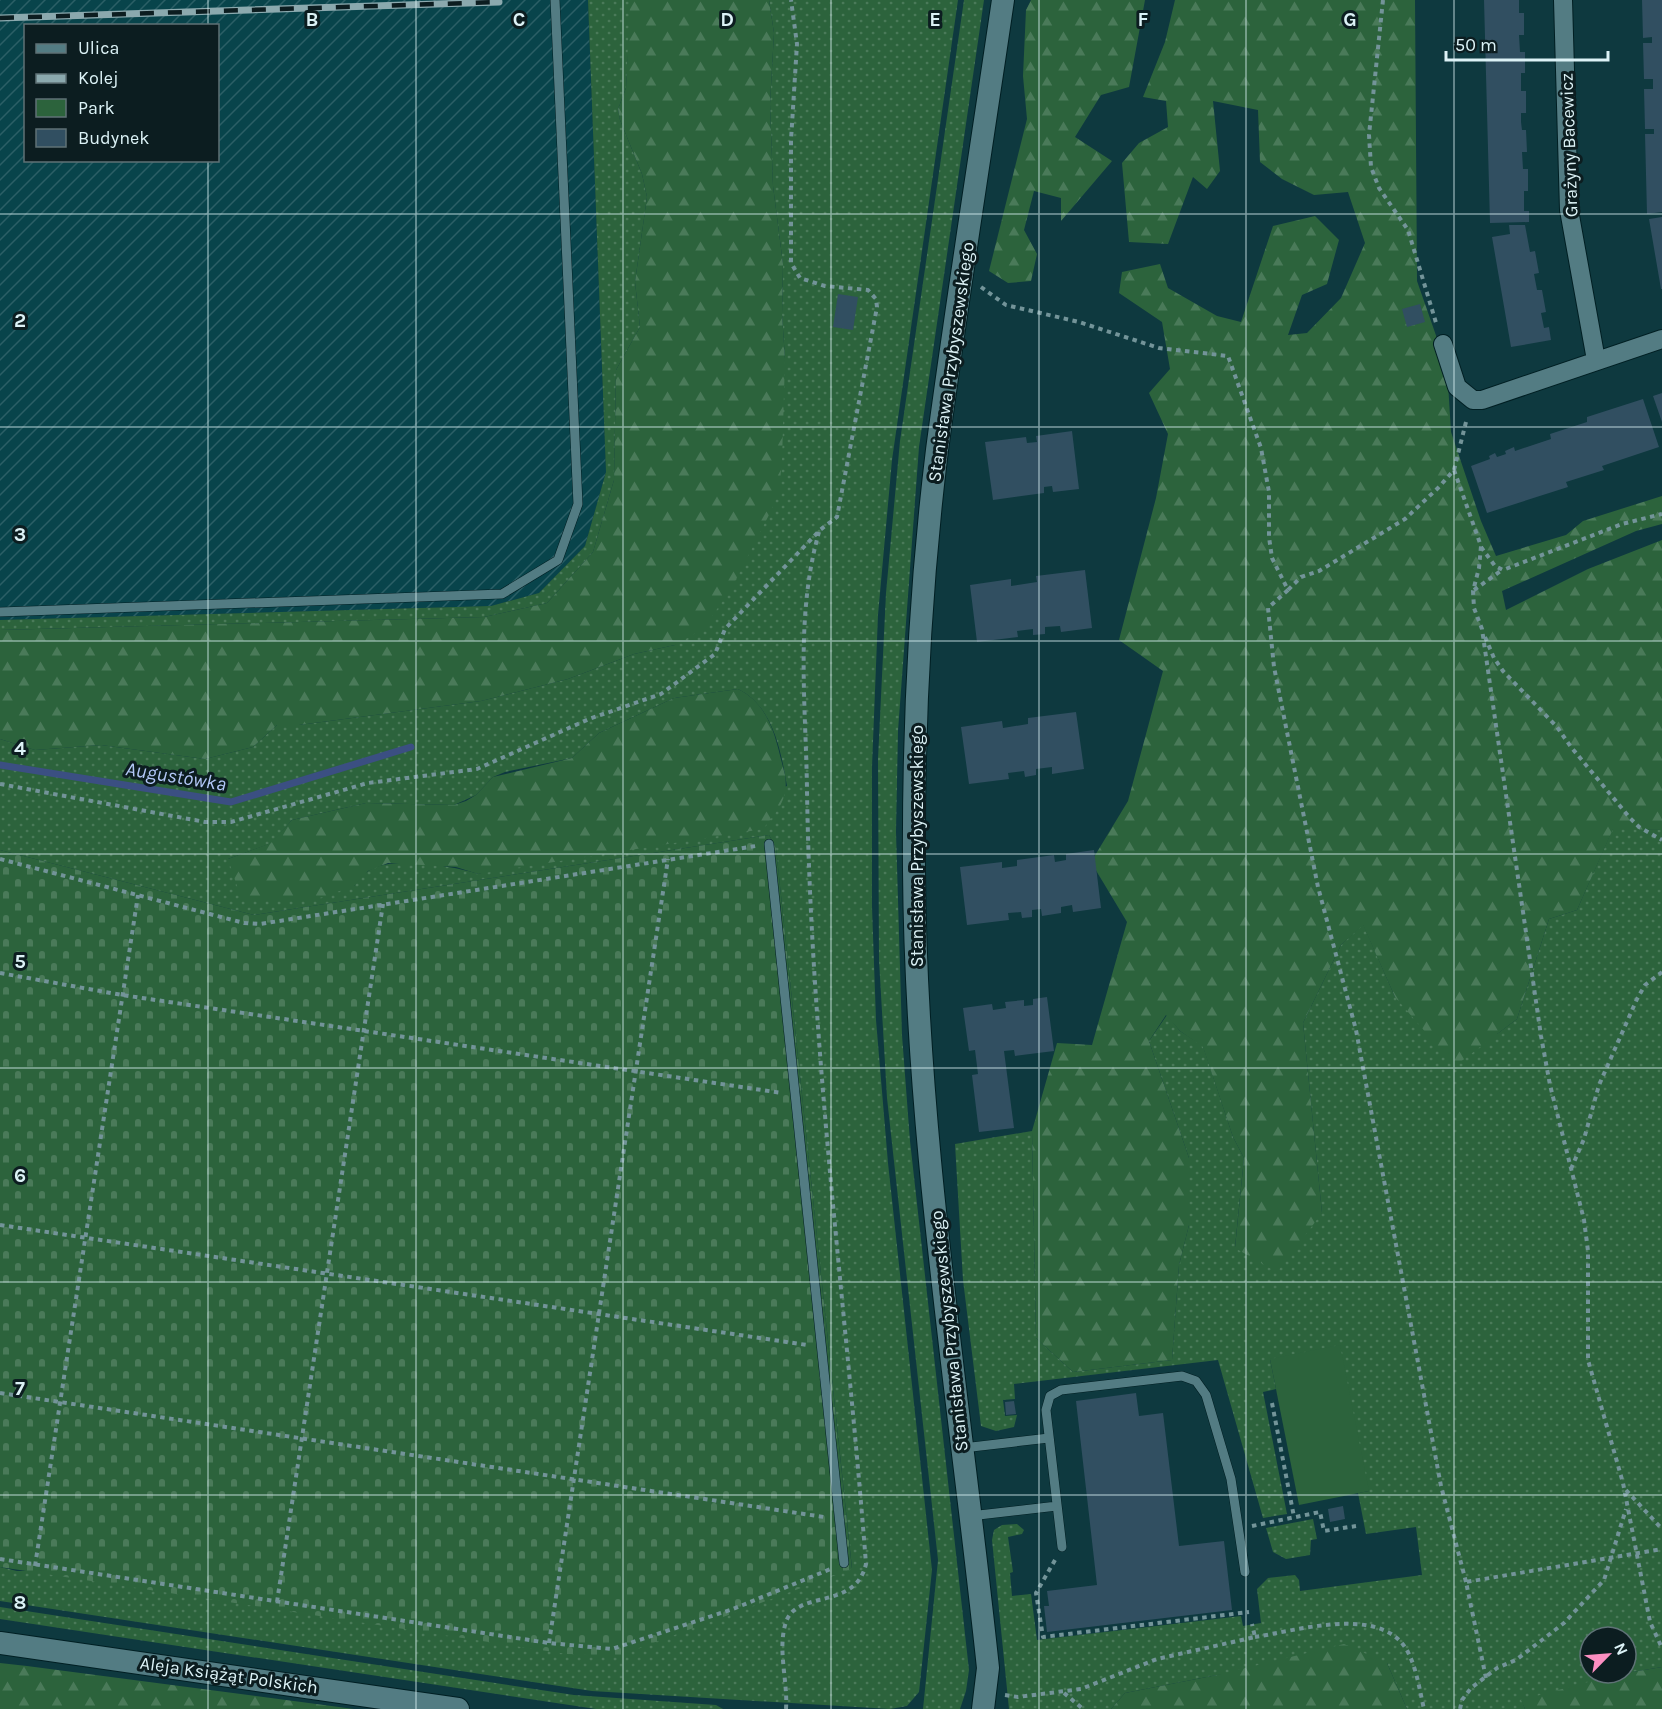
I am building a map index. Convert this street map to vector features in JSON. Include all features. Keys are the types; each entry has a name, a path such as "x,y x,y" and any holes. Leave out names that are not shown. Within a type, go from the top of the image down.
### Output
{"street":[{"name":"Stanisława Przybyszewskiego","path":"987,1704 988,1668 927,1121 914,873 917,704 937,454 1003,0"},
{"name":"Grażyny Bacewicz","path":"1563,0 1569,210 1596,360"},
{"path":"1443,344 1457,387 1473,400 1482,400 1662,339"},
{"name":"Aleja Książąt Polskich","path":"0,1643 458,1709"}],"lane":[{"path":"0,612 502,594 558,560 578,504 555,0"},
{"path":"768,844 844,1563"},
{"path":"1062,1547 1046,1404 1055,1392 1189,1377 1196,1381 1206,1395 1231,1479 1245,1572"},
{"path":"963,1448 1049,1438"},
{"path":"970,1516 1057,1506"}],"path":[{"path":"0,784 205,822 231,822 368,783 477,769 589,719 642,703 685,678 715,654 725,629 820,530 837,517 877,307 876,298 868,290 825,286 800,278 791,263 791,140 797,44 791,0"},
{"path":"1383,0 1369,135 1371,167 1379,188 1408,230 1443,344"},
{"path":"963,273 1006,305 1079,322 1159,348 1228,356 1261,448 1269,492 1269,537 1272,558 1288,590"},
{"path":"1473,400 1454,470 1405,519 1319,571 1301,577 1268,609 1274,667 1318,887 1356,1030 1441,1486 1466,1582 1486,1678"},
{"path":"1454,470 1481,546 1495,566 1503,570"},
{"path":"1473,591 1503,570 1622,524 1662,514"},
{"path":"786,1709 783,1633 786,1620 798,1608 839,1595 854,1587 863,1577 866,1564 819,1028 807,852 805,630 807,586 820,530"},
{"path":"1481,546 1473,591 1474,608 1494,658 1503,671 1551,720 1639,827 1662,840"},
{"path":"1482,629 1527,951 1550,1085 1584,1220 1588,1251 1588,1360 1623,1484 1650,1622 1662,1648"},
{"path":"0,859 244,923 260,924 768,844"},
{"path":"549,1643 669,859"},
{"path":"35,1566 138,895"},
{"path":"277,1602 362,1030 383,904"},
{"path":"1571,1169 1584,1139 1599,1085 1637,999 1645,985 1662,972"},
{"path":"0,973 122,995 795,1095"},
{"path":"0,1225 822,1348"},
{"path":"0,1393 840,1520"},
{"path":"1272,1404 1294,1517"},
{"path":"1623,1484 1632,1499 1662,1529"},
{"path":"1460,1709 1462,1700 1471,1688 1497,1668 1516,1660 1564,1623 1604,1580 1623,1525 1626,1503"},
{"path":"1240,1528 1320,1512 1324,1530 1356,1526"},
{"path":"1062,1547 1036,1593 1043,1637 1249,1612"},
{"path":"1466,1582 1662,1549"},
{"path":"0,1559 549,1643 612,1649 733,1609 844,1563"},
{"path":"987,1704 1018,1696 1063,1692 1098,1684 1156,1659 1255,1637 1350,1623 1374,1625 1400,1641 1412,1663 1424,1709"},
{"path":"1252,1624 1255,1637"},
{"path":"1063,1692 1083,1709"}],"shaded area":[{"path":"0,0 588,0 606,472 585,546 539,593 491,606 0,620"}],"green space":[{"path":"588,0 630,0 631,4 626,88 618,109 620,120 642,174 647,197 635,282 640,327 616,370 614,480 593,552 547,603 484,617 0,630 0,620 491,606 539,593 585,546 606,472"},
{"path":"630,0 769,0 774,33 770,104 773,186 783,264 782,314 785,359 779,491 732,587 709,621 693,635 675,645 634,654 568,679 481,701 299,725 277,725 253,747 205,759 101,745 35,750 0,739 0,630 484,617 547,603 593,552 614,480 616,370 640,327 635,282 647,197 642,174 620,120 618,109 626,88"},
{"path":"769,0 958,0 892,460 878,615 872,767 872,907 876,1020 888,1163 932,1570 919,1692 907,1706 890,1709 592,1691 0,1601 0,1567 17,1571 852,1568 776,848 769,835 254,915 0,850 0,739 35,750 101,745 205,759 253,747 277,725 299,725 481,701 568,679 634,654 675,645 785,359 782,314 783,264 773,186 770,104 774,33","holes":["738,689 760,706 773,731 782,758 787,786 478,874 438,865 390,864 367,872 354,886 228,859 272,843 292,820 366,803 454,805 476,795 493,777 505,772 572,758 599,733 674,698"]},
{"path":"964,0 984,0 919,447 898,731 896,832 902,1035 910,1141 969,1670 960,1709 923,1709 938,1560 887,1098 879,960 878,759 886,593 900,441"},
{"path":"1031,0 1145,0 1129,87 1101,95 1075,137 1112,161 1061,221 1061,198 1034,191 1024,230 1037,254 1031,281 1008,283 989,271 1027,119 1023,76 1026,10"},
{"path":"1175,0 1415,0 1417,281 1447,367 1451,432 1481,521 1496,556 1566,535 1583,521 1662,496 1662,524 1636,531 1502,591 1506,610 1588,569 1662,540 1662,830 1613,829 1577,910 1549,919 1517,1019 1455,1066 1395,997 1363,925 1341,945 1303,1023 1322,1213 1277,1272 1235,1248 1244,1158 1233,1137 1203,1047 1180,1031 1166,1015 1149,1041 1189,1158 1189,1225 1179,1265 1172,1360 1073,1372 1036,1338 1032,1131 1057,1043 1092,1045 1127,922 1091,862 1128,801 1163,671 1119,640 1156,498 1168,434 1149,393 1170,369 1162,322 1119,293 1122,272 1160,264 1168,288 1217,316 1241,322 1273,226 1315,216 1339,240 1327,284 1302,295 1288,335 1307,333 1341,298 1365,243 1348,192 1314,195 1282,179 1260,162 1258,110 1213,101 1220,171 1207,189 1193,177 1168,244 1129,242 1122,163 1139,143 1168,127 1166,101 1143,97 1165,42"},
{"path":"738,689 749,696 765,715 775,737 785,775 783,798 763,829 478,874 456,867 388,863 368,871 354,886 311,901 242,901 228,859 271,843 292,820 366,803 454,805 476,795 493,777 572,758 599,733 674,698"},
{"path":"1613,828 1662,830 1662,1667 1638,1671 1638,1625 1578,1625 1578,1685 1581,1685 1522,1701 1525,1709 1407,1709 1387,1663 1217,1675 1125,1693 1111,1709 1009,1709 992,1540 994,1530 1002,1525 1017,1524 1024,1530 1022,1534 1008,1537 1013,1572 1010,1573 1012,1596 1031,1594 1037,1640 1241,1616 1243,1626 1261,1623 1257,1589 1268,1578 1295,1575 1299,1580 1300,1591 1422,1575 1416,1527 1366,1534 1358,1493 1369,1491 1270,1359 1276,1389 1263,1392 1287,1514 1263,1518 1218,1360 1014,1384 1015,1399 1003,1400 1005,1416 1017,1415 1014,1427 996,1431 981,1426 963,1280 955,1144 1032,1131 1036,1338 1073,1372 1172,1360 1179,1265 1189,1225 1189,1158 1149,1041 1167,1015 1180,1031 1203,1046 1233,1137 1244,1158 1235,1247 1322,1213 1303,1023 1341,945 1363,924 1395,997 1497,1034 1517,1019 1549,919 1577,910"},
{"path":"769,835 776,848 852,1569 618,1656 567,1654 0,1567 0,850 254,915"},
{"path":"1340,1345 1369,1491 1299,1505 1270,1359"},
{"path":"1313,1519 1317,1539 1311,1540 1310,1555 1286,1559 1273,1552 1266,1528"},
{"path":"0,1607 574,1695 716,1705 723,1709 596,1709 0,1619"},
{"path":"1344,1644 1387,1663 1407,1709 1111,1709 1125,1693 1217,1675"},
{"path":"0,1663 27,1666 354,1709 0,1709"},
{"path":"1662,1667 1662,1709 1525,1709 1521,1700 1578,1685 1638,1685 1638,1671"}],"building":[{"path":"1484,0 1519,0 1519,13 1524,13 1524,35 1519,35 1520,52 1525,52 1525,73 1521,73 1521,91 1526,91 1526,113 1521,113 1521,122 1522,130 1526,130 1527,152 1522,152 1523,169 1528,169 1528,191 1524,191 1524,211 1529,211 1529,222 1490,223"},
{"path":"1642,0 1662,0 1662,212 1647,214 1645,134 1654,134 1654,129 1645,129 1644,89 1653,89 1653,79 1644,79 1643,43 1652,43 1652,37 1643,38"},
{"path":"1662,217 1662,289 1661,289 1649,219"},
{"path":"1509,225 1525,225 1530,252 1535,251 1539,273 1534,274 1537,290 1542,290 1546,312 1541,313 1544,328 1549,327 1551,340 1511,347 1492,237 1510,234"},
{"path":"838,294 858,297 853,330 833,327"},
{"path":"1420,304 1425,322 1407,327 1402,309"},
{"path":"1662,393 1662,422 1653,396"},
{"path":"1643,399 1659,447 1602,466 1604,470 1566,482 1568,487 1487,513 1471,466 1490,459 1489,456 1495,453 1497,457 1506,454 1505,451 1514,447 1515,451 1551,439 1550,434 1587,422 1587,417"},
{"path":"1072,431 1079,489 1053,492 1052,486 1044,487 1044,493 993,500 985,442 1026,437 1027,443 1037,442 1036,436"},
{"path":"1085,570 1092,628 1061,632 1060,626 1045,627 1045,634 1033,635 1033,629 1017,631 1018,637 977,642 970,585 1011,579 1011,586 1037,582 1036,576"},
{"path":"1076,712 1084,769 1052,774 1052,767 1036,769 1036,775 1025,777 1024,771 1008,773 1009,779 969,784 961,727 1002,721 1003,728 1028,724 1028,718"},
{"path":"1094,850 1101,908 1073,912 1072,905 1061,907 1061,913 1042,916 1041,909 1032,910 1032,917 1022,918 1021,912 1008,913 1009,920 967,925 960,867 1002,862 1002,868 1017,866 1017,860 1054,855 1055,862 1066,860 1066,854"},
{"path":"1047,997 1054,1051 1015,1056 1014,1050 1004,1051 1014,1128 979,1132 972,1075 978,1074 975,1050 969,1051 963,1008 992,1004 993,1010 1006,1008 1005,1002 1024,1000 1024,1006 1033,1005 1033,999"},
{"path":"1136,1393 1139,1416 1163,1413 1179,1546 1224,1541 1232,1610 1047,1632 1044,1606 1049,1606 1047,1591 1097,1585 1076,1401"},
{"path":"1014,1401 1016,1414 1006,1415 1005,1402"},
{"path":"1343,1506 1345,1519 1330,1522 1328,1509"}],"waterway":[{"name":"Augustówka","path":"0,765 231,802 411,747"}],"railway":[{"path":"0,18 499,2"}]}
